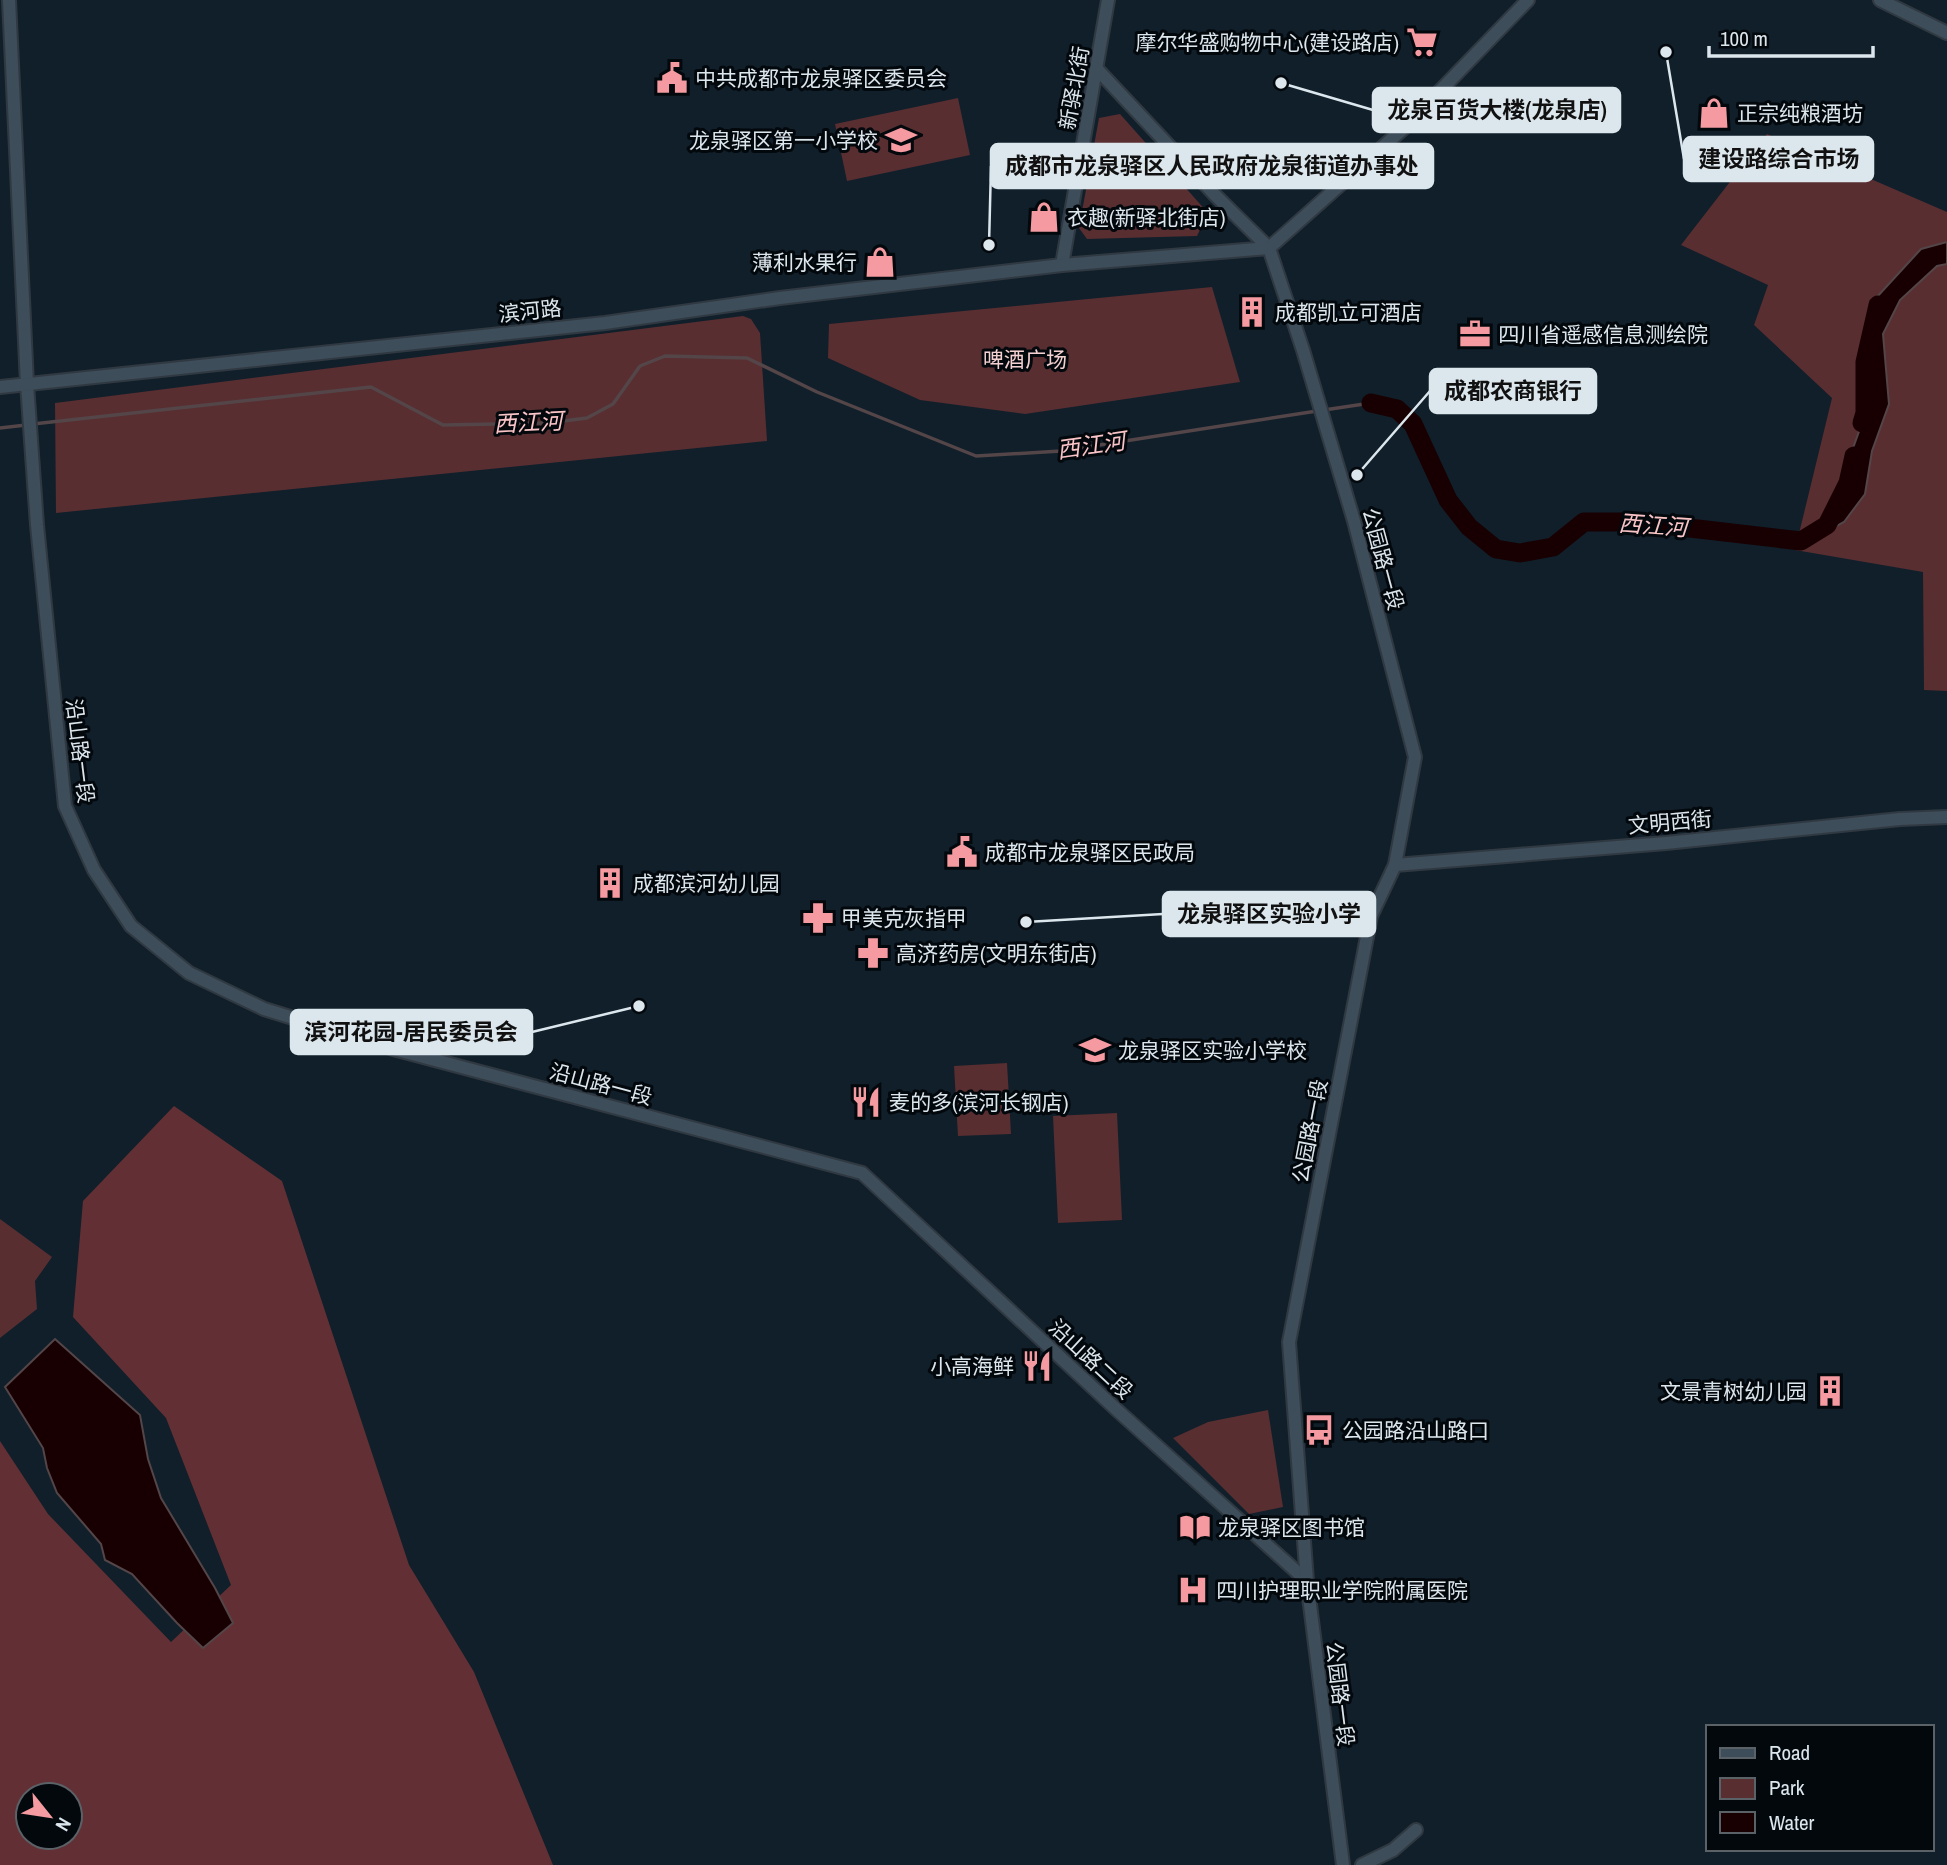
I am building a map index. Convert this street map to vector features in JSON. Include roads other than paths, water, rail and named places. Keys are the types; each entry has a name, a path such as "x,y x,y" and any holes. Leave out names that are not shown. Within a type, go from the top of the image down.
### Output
{"street":[{"name":"沿山路一段","path":"9,0 27,384 37,525 65,806 94,870 131,926 189,973 264,1009 410,1054 847,1169"},
{"name":"新驿北街","path":"1062,265 1108,0"},
{"path":"1097,69 1216,196 1269,247 1404,128 1528,0"},
{"path":"1880,0 1947,33"},
{"name":"滨河路","path":"0,387 604,323 780,298 1062,265 1269,247"},
{"name":"公园路一段","path":"1269,247 1335,454 1415,757 1395,865 1371,916 1289,1342 1307,1581 1343,1865"},
{"name":"文明西街","path":"1395,865 1947,817"},
{"name":"沿山路二段","path":"847,1169 862,1173 1117,1410 1307,1581"},
{"path":"1362,1865 1393,1850 1416,1830"}],"water":[{"path":"1947,242 1947,264 1937,266 1900,300 1883,334 1889,404 1872,451 1865,494 1844,522 1824,533 1850,491 1847,465 1862,423 1876,298 1921,249"},
{"path":"55,1339 140,1415 148,1459 161,1498 233,1623 203,1648 132,1574 105,1560 101,1544 57,1493 47,1468 43,1448 5,1387"}],"waterway":[{"name":"西江河","path":"1862,423 1865,413 1865,362 1878,305"},
{"name":"西江河","path":"33,424 371,387 443,425 547,423 587,418 613,404 640,366 665,356 747,358 817,392 976,456 1061,451 1317,411"},
{"name":"西江河","path":"1324,410 1371,403"},
{"name":"西江河","path":"1371,403 1397,409 1413,424 1448,500 1469,527 1496,549 1520,553 1553,547 1584,522 1638,522 1801,541 1827,525 1848,483 1854,456"},
{"name":"西江河","path":"0,428 26,425"}],"place":[{"name":"摩尔华盛购物中心(建设路店)","path":"1422,42"},
{"name":"建设路综合市场","path":"1666,52"},
{"name":"中共成都市龙泉驿区委员会","path":"672,78"},
{"name":"龙泉百货大楼(龙泉店)","path":"1281,83"},
{"name":"正宗纯粮酒坊","path":"1714,113"},
{"name":"龙泉驿区第一小学校","path":"901,140"},
{"name":"衣趣(新驿北街店)","path":"1044,217"},
{"name":"成都市龙泉驿区人民政府龙泉街道办事处","path":"989,245"},
{"name":"薄利水果行","path":"880,262"},
{"name":"成都凯立可酒店","path":"1252,312"},
{"name":"四川省遥感信息测绘院","path":"1475,334"},
{"name":"成都农商银行","path":"1357,475"},
{"name":"成都市龙泉驿区民政局","path":"962,852"},
{"name":"成都滨河幼儿园","path":"610,883"},
{"name":"甲美克灰指甲","path":"818,918"},
{"name":"龙泉驿区实验小学","path":"1026,922"},
{"name":"高济药房(文明东街店)","path":"873,953"},
{"name":"滨河花园-居民委员会","path":"639,1006"},
{"name":"龙泉驿区实验小学校","path":"1095,1050"},
{"name":"麦的多(滨河长钢店)","path":"866,1102"},
{"name":"小高海鲜","path":"1037,1366"},
{"name":"文景青树幼儿园","path":"1830,1391"},
{"name":"公园路沿山路口","path":"1319,1430"},
{"name":"龙泉驿区图书馆","path":"1195,1527"},
{"name":"四川护理职业学院附属医院","path":"1193,1590"}],"park label":[{"name":"啤酒广场","path":"1025,359"}]}
